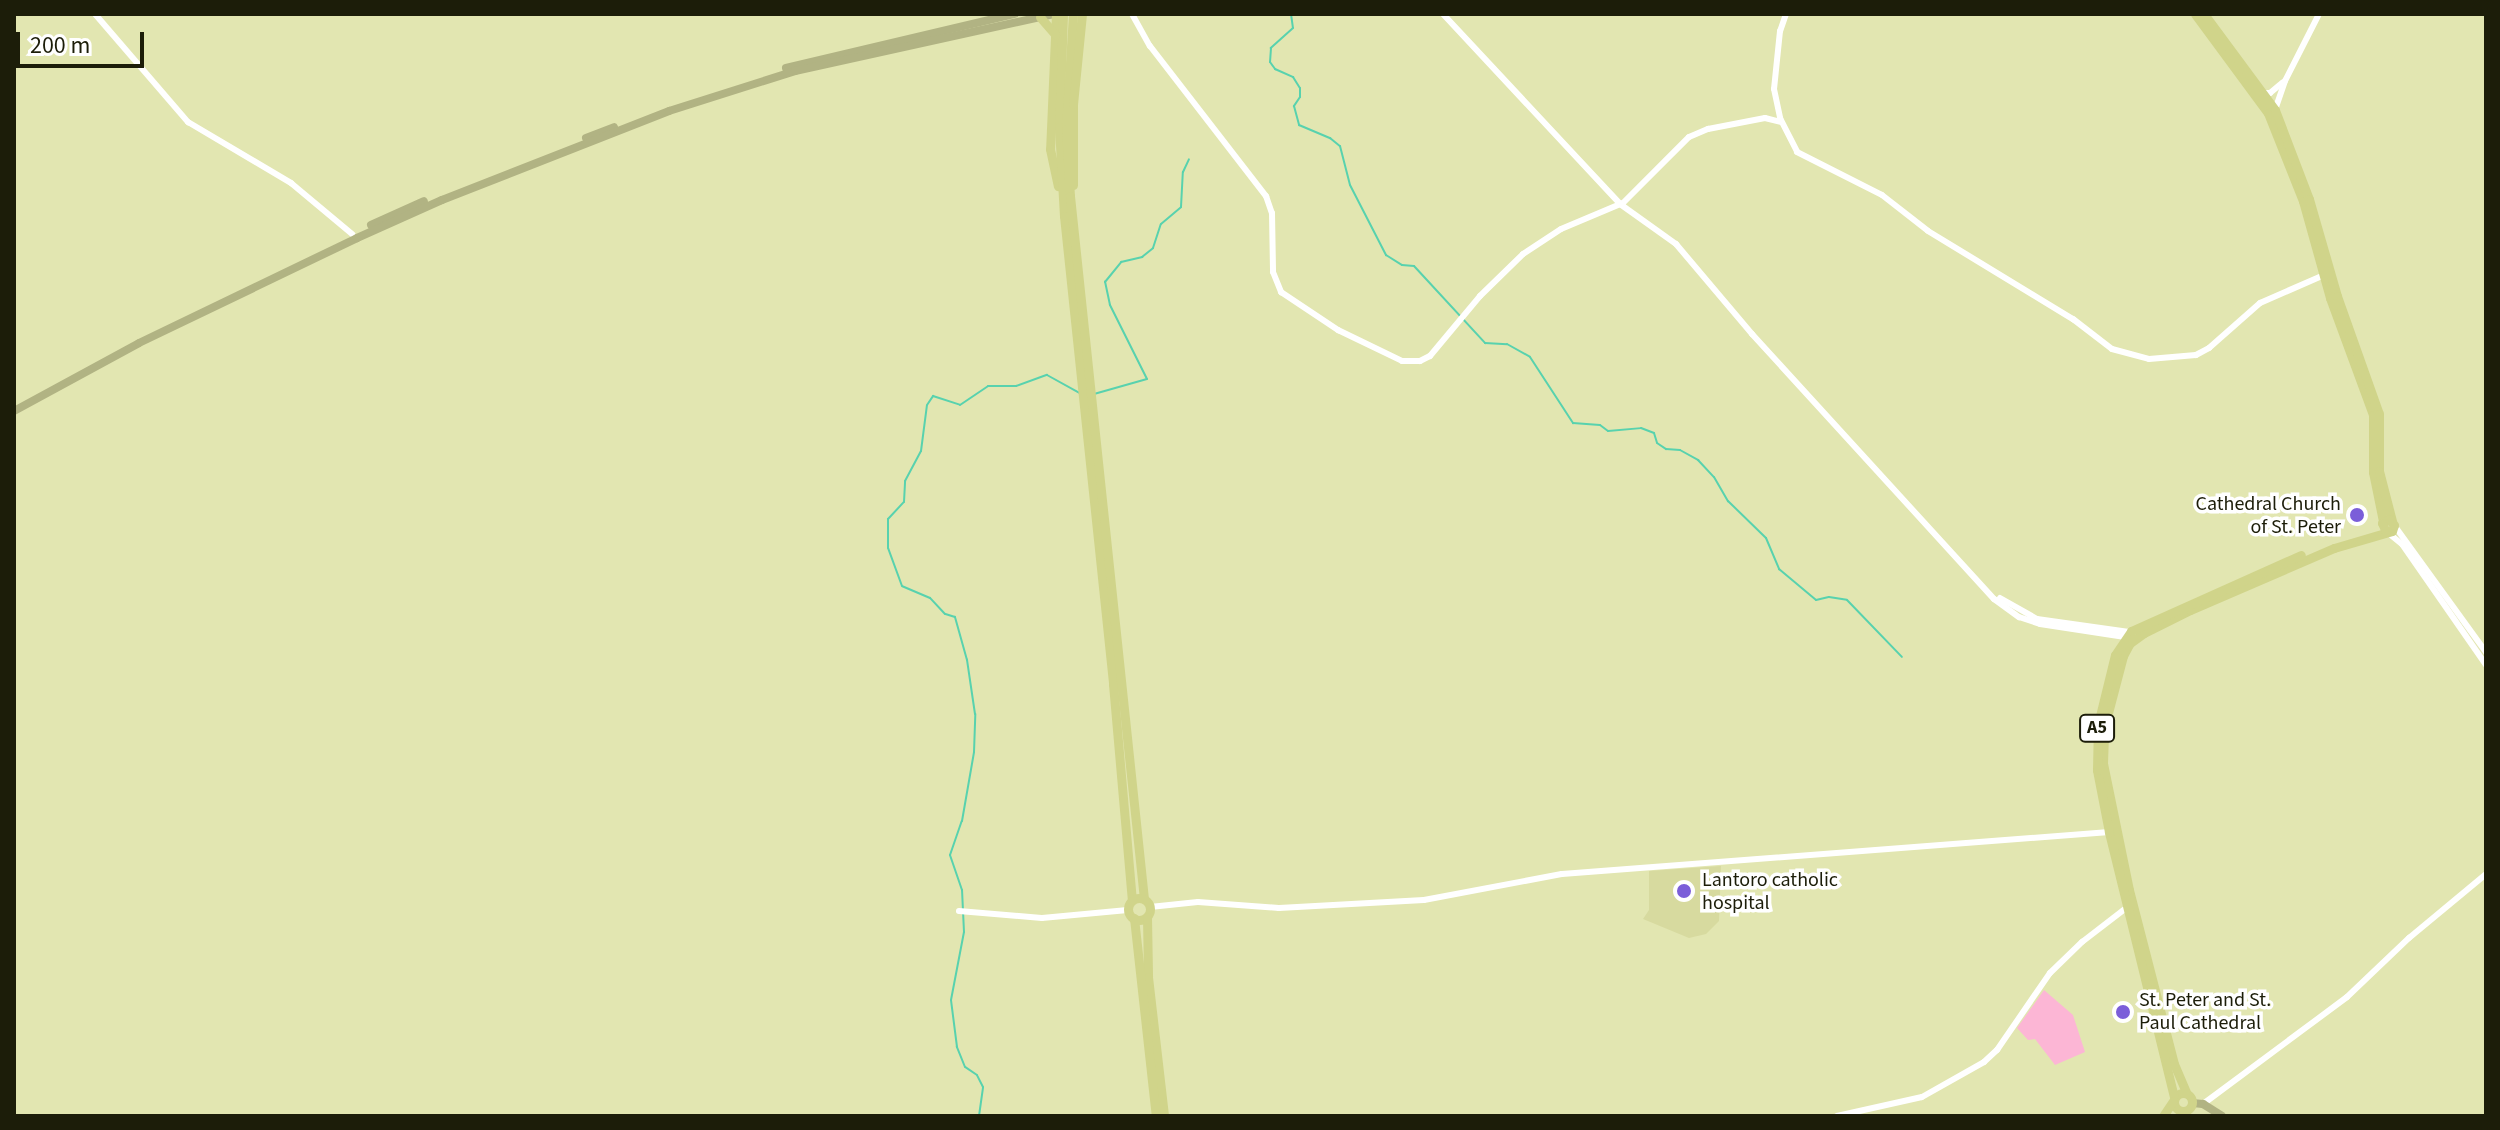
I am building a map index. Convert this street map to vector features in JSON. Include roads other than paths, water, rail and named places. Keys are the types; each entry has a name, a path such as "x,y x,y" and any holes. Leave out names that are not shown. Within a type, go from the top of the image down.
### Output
{"highway":[{"path":"1056,14 1050,149 1066,197"},
{"path":"1063,14 1066,197 1123,782 1132,910 1156,1116"},
{"path":"1064,79 1073,14"},
{"path":"1066,197 1076,172 1073,104 1082,14"},
{"path":"1081,38 1090,14"},
{"path":"2195,14 2268,113 2303,201 2324,275 2373,415 2373,472 2387,526"},
{"path":"2204,14 2275,110 2309,199 2343,316 2377,404 2382,440 2379,471 2387,526"},
{"path":"1040,17 1055,34"},
{"path":"1085,394 1147,907 1148,977 1164,1116"},
{"name":"A5","path":"2174,1099 2126,908 2097,770 2096,738 2111,669 2127,635 2387,526"},
{"name":"A5","path":"2186,1092 2174,1064 2129,890 2103,748 2107,713 2126,650 2144,633 2189,607"},
{"path":"1132,910 1147,907"},
{"path":"1132,910 1147,907"},
{"path":"2163,1116 2174,1099 2186,1092 2192,1106"},
{"path":"2174,1099 2177,1110 2192,1106"},
{"path":"2173,1116 2192,1106"}],"main road":[{"path":"14,408 352,234 696,95 789,67 1015,14"},
{"path":"183,320 385,225 574,145 700,100 771,77 1056,14"},
{"path":"2192,1106 2214,1116"},
{"path":"2192,1106 2222,1116"}],"street":[{"path":"95,14 188,122 291,183 352,234"},
{"path":"1132,14 1150,46 1269,201 1273,272 1284,294 1338,330 1402,361 1425,359 1523,254 1561,229 1622,204 1647,182 1673,150 1696,133 1765,118 1781,122"},
{"path":"1445,14 1622,204 1678,241 1744,319 1997,596 2037,619 2127,635"},
{"path":"1786,14 1780,31 1774,76 1777,107 1781,122 1801,155 1882,195 1928,231 2073,319 2121,353 2162,360 2203,352 2260,303 2324,275"},
{"path":"2275,110 2285,81 2319,14"},
{"path":"2263,93 2276,90 2285,81"},
{"path":"1765,118 1777,107"},
{"path":"2387,526 2486,652"},
{"path":"2387,526 2486,665"},
{"path":"1147,907 1198,902 1279,908 1424,900 1582,872 2109,832"},
{"path":"2192,1106 2347,997 2409,938 2486,874"},
{"path":"1837,1116 1922,1097 1984,1062 1997,1050 2050,973 2082,942 2126,908"},
{"path":"959,911 1042,918 1132,910"}],"waterway":[{"path":"1291,14 1293,28 1271,48 1270,62 1275,69 1293,77 1300,88 1300,97 1294,106 1299,125 1330,138 1340,146 1350,185 1386,255 1402,265 1414,266 1485,343 1507,344 1530,357 1573,423 1600,425 1608,431 1641,428 1654,433 1657,443 1666,449 1680,450 1698,460 1714,477 1728,501 1766,538 1779,569 1816,600 1829,597 1847,600 1902,657"},
{"path":"1094,394 1147,379 1110,305 1105,282 1121,262 1142,257 1153,248 1161,224 1181,207 1183,172 1189,159"},
{"path":"979,1116 983,1087 977,1075 965,1067 957,1047 951,1000 964,932 962,890 950,855 962,821 974,752 975,714 967,660 955,617 945,614 930,598 902,586 888,548 888,519 904,502 905,481 921,451 927,405 933,396 960,405 988,386 1016,386 1047,375 1080,393"}],"place":[{"name":"Cathedral Church of St. Peter","path":"2357,515"},
{"name":"Lantoro catholic hospital","path":"1684,891"},
{"name":"St. Peter and St. Paul Cathedral","path":"2123,1012"}]}
